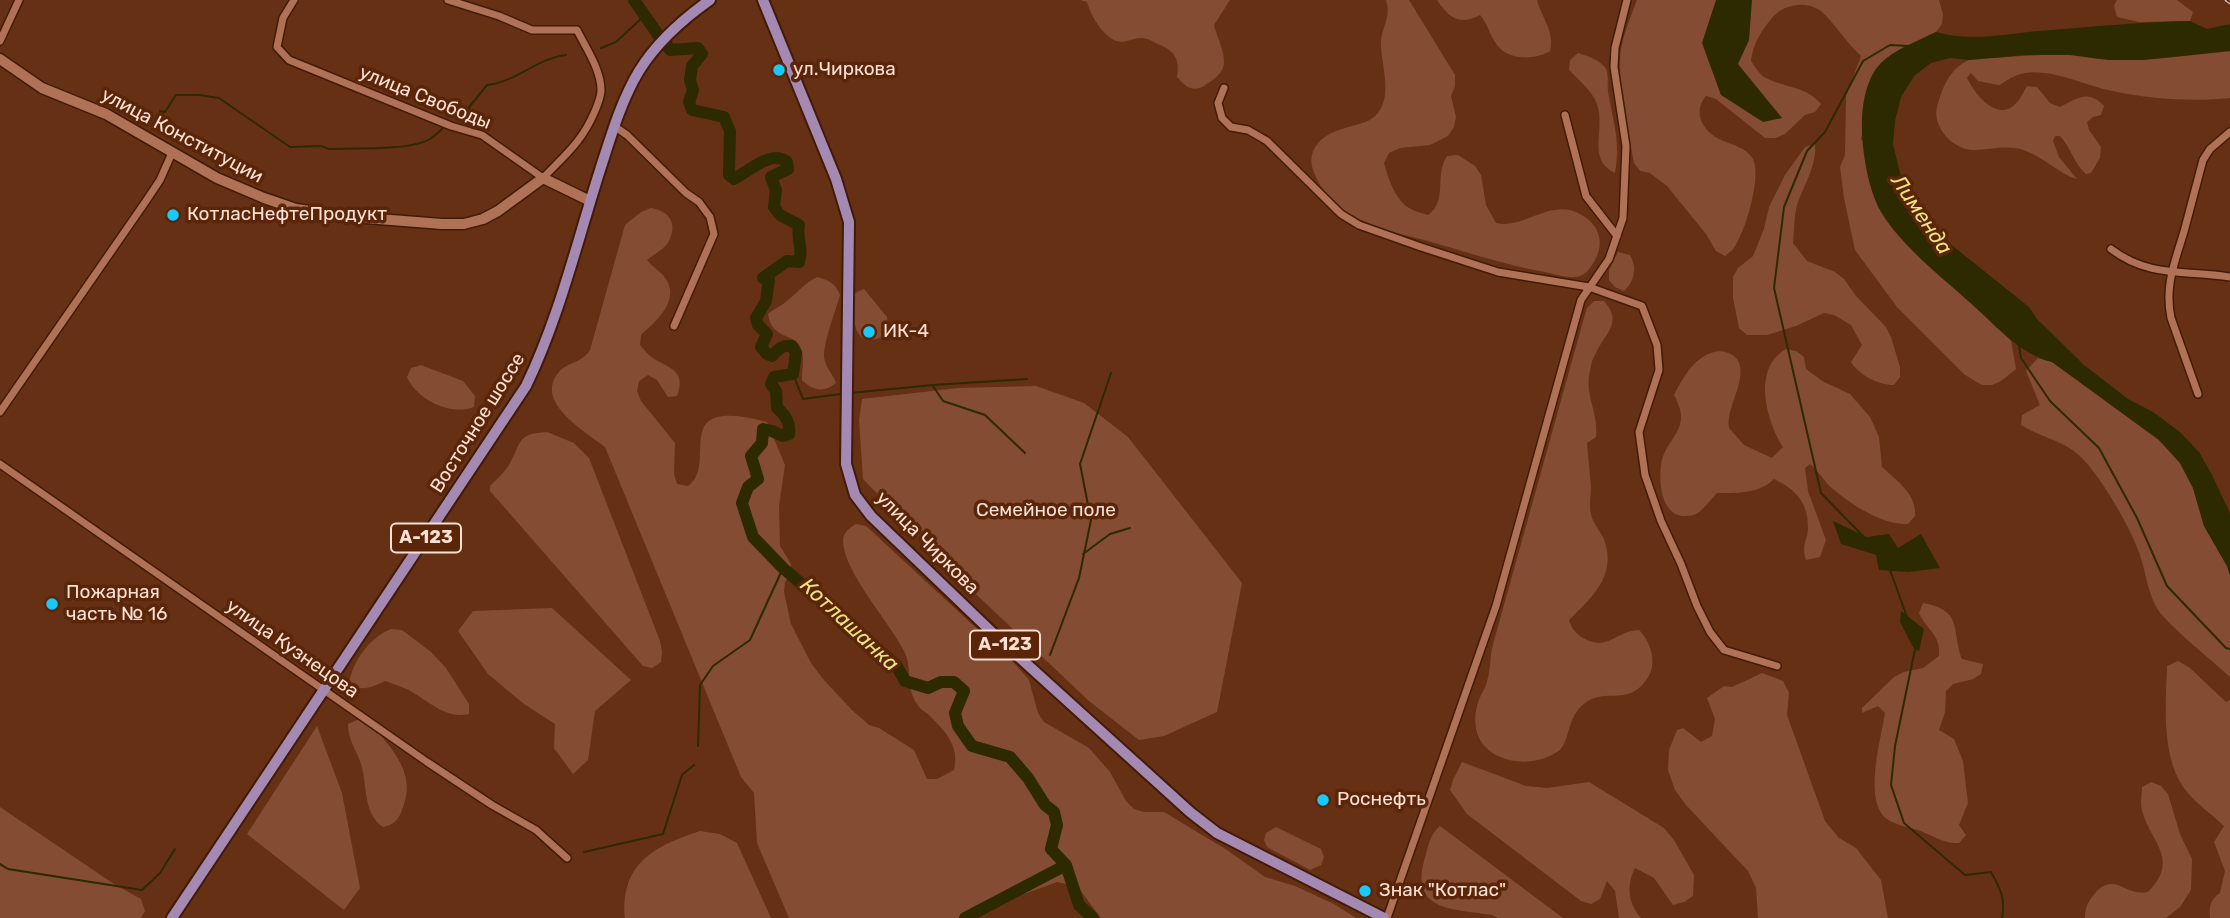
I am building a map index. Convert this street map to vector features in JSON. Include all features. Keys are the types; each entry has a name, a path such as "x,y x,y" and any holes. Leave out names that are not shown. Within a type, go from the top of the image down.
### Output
{"main road":[{"name":"А-123","path":"614,127 638,72 657,46 710,0"},
{"name":"улица Чиркова","path":"763,0 836,179 849,222 846,464 855,495 871,516 998,638 1190,812 1229,839 1386,918"},
{"name":"улица Конституции","path":"0,59 42,88 106,114 217,178 296,209 353,217 442,224 464,223 483,219 498,211 542,178"},
{"name":"Восточное шоссе","path":"172,918 526,386 551,329 614,127"},
{"path":"542,178 590,201"}],"street":[{"path":"0,41 19,0"},
{"name":"улица Свободы","path":"293,0 283,18 277,47 289,60 482,135 542,178"},
{"path":"449,0 532,30 577,30 589,52 600,81 599,101 580,141 542,178"},
{"path":"1386,918 1496,607 1581,300 1609,259 1623,218 1626,146 1614,67 1615,48 1627,0"},
{"path":"1224,88 1218,103 1222,118 1231,127 1248,130 1267,141 1341,214 1359,225 1497,272 1589,287 1642,306 1657,345 1659,370 1639,432 1646,475 1661,521 1697,606 1710,632 1724,650 1777,666"},
{"path":"1565,115 1586,196 1617,236"},
{"path":"614,127 627,135 686,193 699,202 710,216 714,234 674,326"},
{"path":"2198,394 2171,318 2170,272 2183,236 2203,160 2210,149 2230,132"},
{"path":"0,412 160,180 172,153"},
{"path":"2111,249 2126,260 2145,268 2230,277"},
{"name":"улица Кузнецова","path":"0,464 427,762 536,831 566,858"}],"green space":[{"path":"1080,0 1230,0 1214,25 1223,55 1223,68 1204,86 1191,88 1177,77 1177,60 1169,50 1145,38 1116,41 1098,24 1087,2"},
{"path":"1386,0 1409,0 1455,75 1451,96 1456,117 1448,136 1430,145 1400,148 1389,153 1384,163 1390,182 1401,201 1411,209 1428,215 1438,203 1443,163 1447,156 1458,155 1475,166 1481,175 1486,205 1496,223 1506,224 1546,212 1567,210 1578,213 1592,223 1599,236 1599,250 1584,274 1568,277 1530,269 1387,230 1354,217 1324,191 1312,164 1315,147 1333,132 1373,118 1385,98 1381,40 1388,13"},
{"path":"1437,0 1537,0 1551,37 1550,51 1530,57 1508,54 1497,45 1480,15 1461,20 1451,16"},
{"path":"1637,0 1939,0 1943,14 1942,24 1936,32 1898,51 1881,63 1861,139 1991,320 2011,341 2016,369 1992,385 1982,385 1965,375 1897,307 1855,250 1840,167 1845,155 1846,96 1861,56 1821,11 1809,5 1795,5 1777,13 1758,38 1751,61 1766,78 1802,90 1815,98 1821,104 1815,112 1805,115 1785,134 1776,138 1765,138 1716,99 1706,96 1702,102 1700,115 1709,132 1747,152 1755,167 1751,205 1738,242 1725,256 1716,251 1706,234 1667,186 1650,173 1640,171 1634,163 1622,98 1620,59 1624,37"},
{"path":"2117,0 2177,0 2193,12 2190,21 2139,22 2117,17 2114,6"},
{"path":"2230,51 2230,98 2186,100 2141,96 2040,73 2018,75 1999,85 1978,81 1971,73 1967,78 1974,90 1984,102 1997,109 2013,106 2027,86 2037,87 2050,103 2060,107 2077,98 2088,96 2104,106 2101,115 2087,122 2089,130 2101,147 2100,158 2091,173 2086,174 2082,170 2060,136 2055,136 2053,141 2059,157 2077,179 2019,149 1974,150 1959,146 1946,136 1936,115 1941,93 1948,79 1957,68 1972,59 2061,55 2128,60"},
{"path":"1578,53 1597,61 1607,72 1617,141 1615,173 1601,160 1599,114 1595,99 1569,70 1570,60"},
{"path":"1815,144 1811,169 1796,209 1793,243 1807,261 1835,272 1844,279 1856,296 1886,327 1900,367 1900,377 1894,385 1875,381 1854,367 1851,362 1862,345 1851,325 1834,315 1824,313 1767,335 1747,335 1739,328 1733,298 1733,277 1738,268 1753,256 1769,207 1785,175 1805,147"},
{"path":"651,208 663,212 672,223 672,235 667,244 647,260 663,275 670,292 666,308 641,335 640,345 653,358 674,370 680,383 677,396 668,397 657,380 648,375 639,381 637,391 641,401 675,443 674,474 677,484 688,486 699,468 701,435 712,419 735,416 767,422 785,465 779,506 780,546 791,564 784,592 791,624 811,663 852,710 869,725 879,728 914,750 927,779 937,779 954,770 955,754 950,740 919,707 910,685 905,653 859,582 845,553 844,535 856,524 866,526 1015,664 1029,680 1038,713 1044,722 1089,748 1110,772 1126,801 1134,809 1164,812 1227,850 1265,877 1295,886 1334,904 1356,918 1101,918 1077,886 1057,882 986,908 968,918 789,918 757,843 754,793 741,777 605,447 565,415 552,394 553,383 559,372 583,358 590,350 625,225 641,212"},
{"path":"1618,252 1630,255 1634,264 1633,278 1624,291 1609,280 1609,270"},
{"path":"817,277 831,283 840,295 824,351 826,364 836,383 823,389 810,387 802,380 803,358 799,345 774,329 768,314"},
{"path":"864,289 887,317 888,327 884,336 873,340 860,335 854,320 855,293"},
{"path":"1594,301 1604,301 1612,316 1610,328 1591,367 1589,388 1596,437 1587,443 1590,511 1608,554 1607,566 1599,586 1569,620 1578,634 1591,642 1605,642 1639,630 1650,647 1652,667 1647,679 1632,692 1601,696 1585,703 1574,716 1564,743 1557,752 1538,760 1512,761 1496,755 1481,742 1475,715 1487,681 1492,648 1584,318 1587,308"},
{"path":"1786,349 1796,351 1804,357 1806,369 1822,381 1850,394 1870,417 1879,437 1882,467 1905,488 1913,501 1915,516 1908,524 1878,518 1858,507 1830,486 1810,464 1805,468 1808,491 1826,540 1820,557 1806,560 1806,510 1794,492 1774,479 1755,490 1717,493 1694,515 1682,516 1669,509 1662,494 1661,467 1664,454 1681,422 1674,395 1690,369 1700,359 1714,352 1734,356 1741,371 1729,428 1744,445 1772,458 1783,447 1768,409 1766,381 1775,358"},
{"path":"2038,358 2052,362 2159,440 2180,463 2193,488 2204,526 2230,575 2230,677 2177,630 2157,608 2129,530 2093,471 2068,447 2021,425 2022,415 2040,405 2026,371"},
{"path":"421,365 463,381 475,396 474,407 445,408 418,393 407,377 411,368"},
{"name":"Семейное поле","path":"1036,386 1084,403 1128,437 1242,583 1217,712 1164,736 1139,740 1089,701 960,579 863,479 859,420 862,399 958,388"},
{"path":"547,432 574,443 589,458 660,641 661,662 652,668 643,666 490,491 490,486 507,468 521,441 530,435"},
{"path":"1923,603 1936,606 1950,616 1962,659 1983,664 1981,674 1953,684 1946,691 1945,712 1939,730 1954,739 1963,761 1968,803 1959,825 1966,835 1959,843 1943,841 1894,823 1880,810 1875,784 1885,713 1878,706 1862,713 1862,708 1894,677 1923,668 1939,656 1936,637 1919,613"},
{"path":"552,608 631,680 595,711 588,760 573,774 554,748 555,724 524,704 488,674 458,631 473,611"},
{"path":"391,629 402,630 431,652 446,668 469,704 469,714 452,714 436,708 407,689 385,681 363,688 349,684 363,651 376,638"},
{"path":"2178,661 2190,668 2226,702 2230,700 2230,918 2210,918 2211,904 2220,893 2225,871 2214,842 2224,826 2188,793 2179,780 2169,749 2166,714 2167,666"},
{"path":"1762,673 1783,681 1789,693 1787,715 1825,821 1839,838 1856,848 1881,880 1888,918 1758,918 1756,888 1748,871 1675,790 1668,770 1669,750 1677,730 1683,728 1701,742 1712,736 1715,719 1707,698 1724,686 1732,687"},
{"path":"357,720 368,720 384,739 398,759 406,780 407,792 399,816 395,822 383,827 376,821 369,806 360,761 349,734 348,724"},
{"path":"317,726 342,793 360,888 344,910 247,834"},
{"path":"1462,762 1526,786 1547,788 1589,782 1664,828 1694,875 1693,896 1673,905 1654,878 1635,868 1630,881 1630,894 1633,906 1641,918 1619,918 1615,891 1607,881 1600,899 1591,904 1581,901 1467,814 1450,790"},
{"path":"2151,782 2161,786 2168,794 2180,834 2192,859 2191,890 2180,907 2166,918 2085,918 2090,900 2106,885 2113,884 2132,891 2148,892 2158,880 2163,860 2141,804 2142,787"},
{"path":"0,807 114,884 141,899 145,911 141,918 0,918"},
{"path":"1440,826 1563,918 1498,918 1451,909 1430,899 1421,878 1429,842"},
{"path":"1276,827 1321,849 1324,857 1321,865 1310,870 1267,847 1264,840 1266,833"},
{"path":"700,831 720,834 737,843 771,918 625,918 628,884 643,860 668,843"}],"water":[{"path":"1716,0 1752,0 1749,40 1738,64 1782,118 1763,122 1721,95 1702,43"},
{"name":"Лименда","path":"2190,21 2207,29 2230,24 2230,51 2143,60 2026,55 1970,60 1950,58 1931,63 1915,75 1901,97 1893,144 1900,173 1914,205 1939,235 2029,307 2038,320 2084,365 2128,399 2153,412 2180,432 2199,452 2230,513 2230,575 2204,526 2193,488 2180,463 2159,440 2052,362 2017,345 1909,247 1889,224 1876,202 1866,166 1863,141 1865,97 1869,82 1880,64 1906,46 1936,32 1987,36"},
{"path":"1833,521 1867,537 1889,534 1898,548 1921,534 1940,568 1908,572 1879,570 1876,555 1841,544"},
{"path":"1901,611 1924,629 1919,651 1914,649 1900,622"}],"waterway":[{"name":"Котлашанка","path":"634,0 659,36"},
{"path":"601,48 616,42 644,16"},
{"path":"667,45 670,50 698,48 702,54 692,66 690,80 693,90 689,102 692,110 724,117 730,131 729,175 734,179 774,158 787,162 788,169 771,177 776,190 774,207 780,215 799,225 799,262 787,261 763,278 769,279 766,301 756,318 758,325 767,334 761,347 767,354 772,356 781,348 789,346 792,346 796,353 793,374 774,377 771,384 776,391 777,408 788,423 789,434 783,436 763,429 762,443 751,456 758,479 748,487 742,503 753,537 783,568 896,665 905,681 928,688 941,682 954,682 964,691 955,713 958,726 972,746 1010,757 1028,778 1045,805 1054,812 1057,825 1051,849 1066,865 1079,905 1093,918"},
{"path":"1863,536 1821,493 1774,288 1784,207 1807,151 1825,132 1863,61 1890,45 1908,46"},
{"path":"462,116 487,85 566,55"},
{"path":"160,111 165,112 176,95 219,98 290,147 395,147 421,143 443,128"},
{"path":"2019,345 2021,358 2050,401 2099,448 2137,518 2167,586 2226,648 2230,649"},
{"path":"1050,655 1079,578 1091,520 1080,464 1111,373"},
{"path":"793,374 803,399 841,394"},
{"path":"850,393 1027,379"},
{"path":"933,386 943,401 985,415 1025,453"},
{"path":"1083,554 1110,534 1130,528"},
{"path":"698,746 700,685 713,666 750,640 783,568"},
{"path":"1890,570 1907,617"},
{"path":"1915,649 1895,746 1891,785 1904,823 1965,875 1991,872 2001,894 2002,918"},
{"path":"584,852 663,834 682,775 694,765"},
{"path":"0,864 8,869 142,890 160,873 175,849"},
{"name":"Котлашанка","path":"965,918 1066,865"}],"place":[{"name":"ул.Чиркова","path":"779,70"},
{"name":"КотласНефтеПродукт","path":"173,215"},
{"name":"ИК-4","path":"869,332"},
{"name":"Пожарная часть № 16","path":"52,604"},
{"name":"Роснефть","path":"1323,800"},
{"name":"Знак \"Котлас\"","path":"1365,891"}]}
